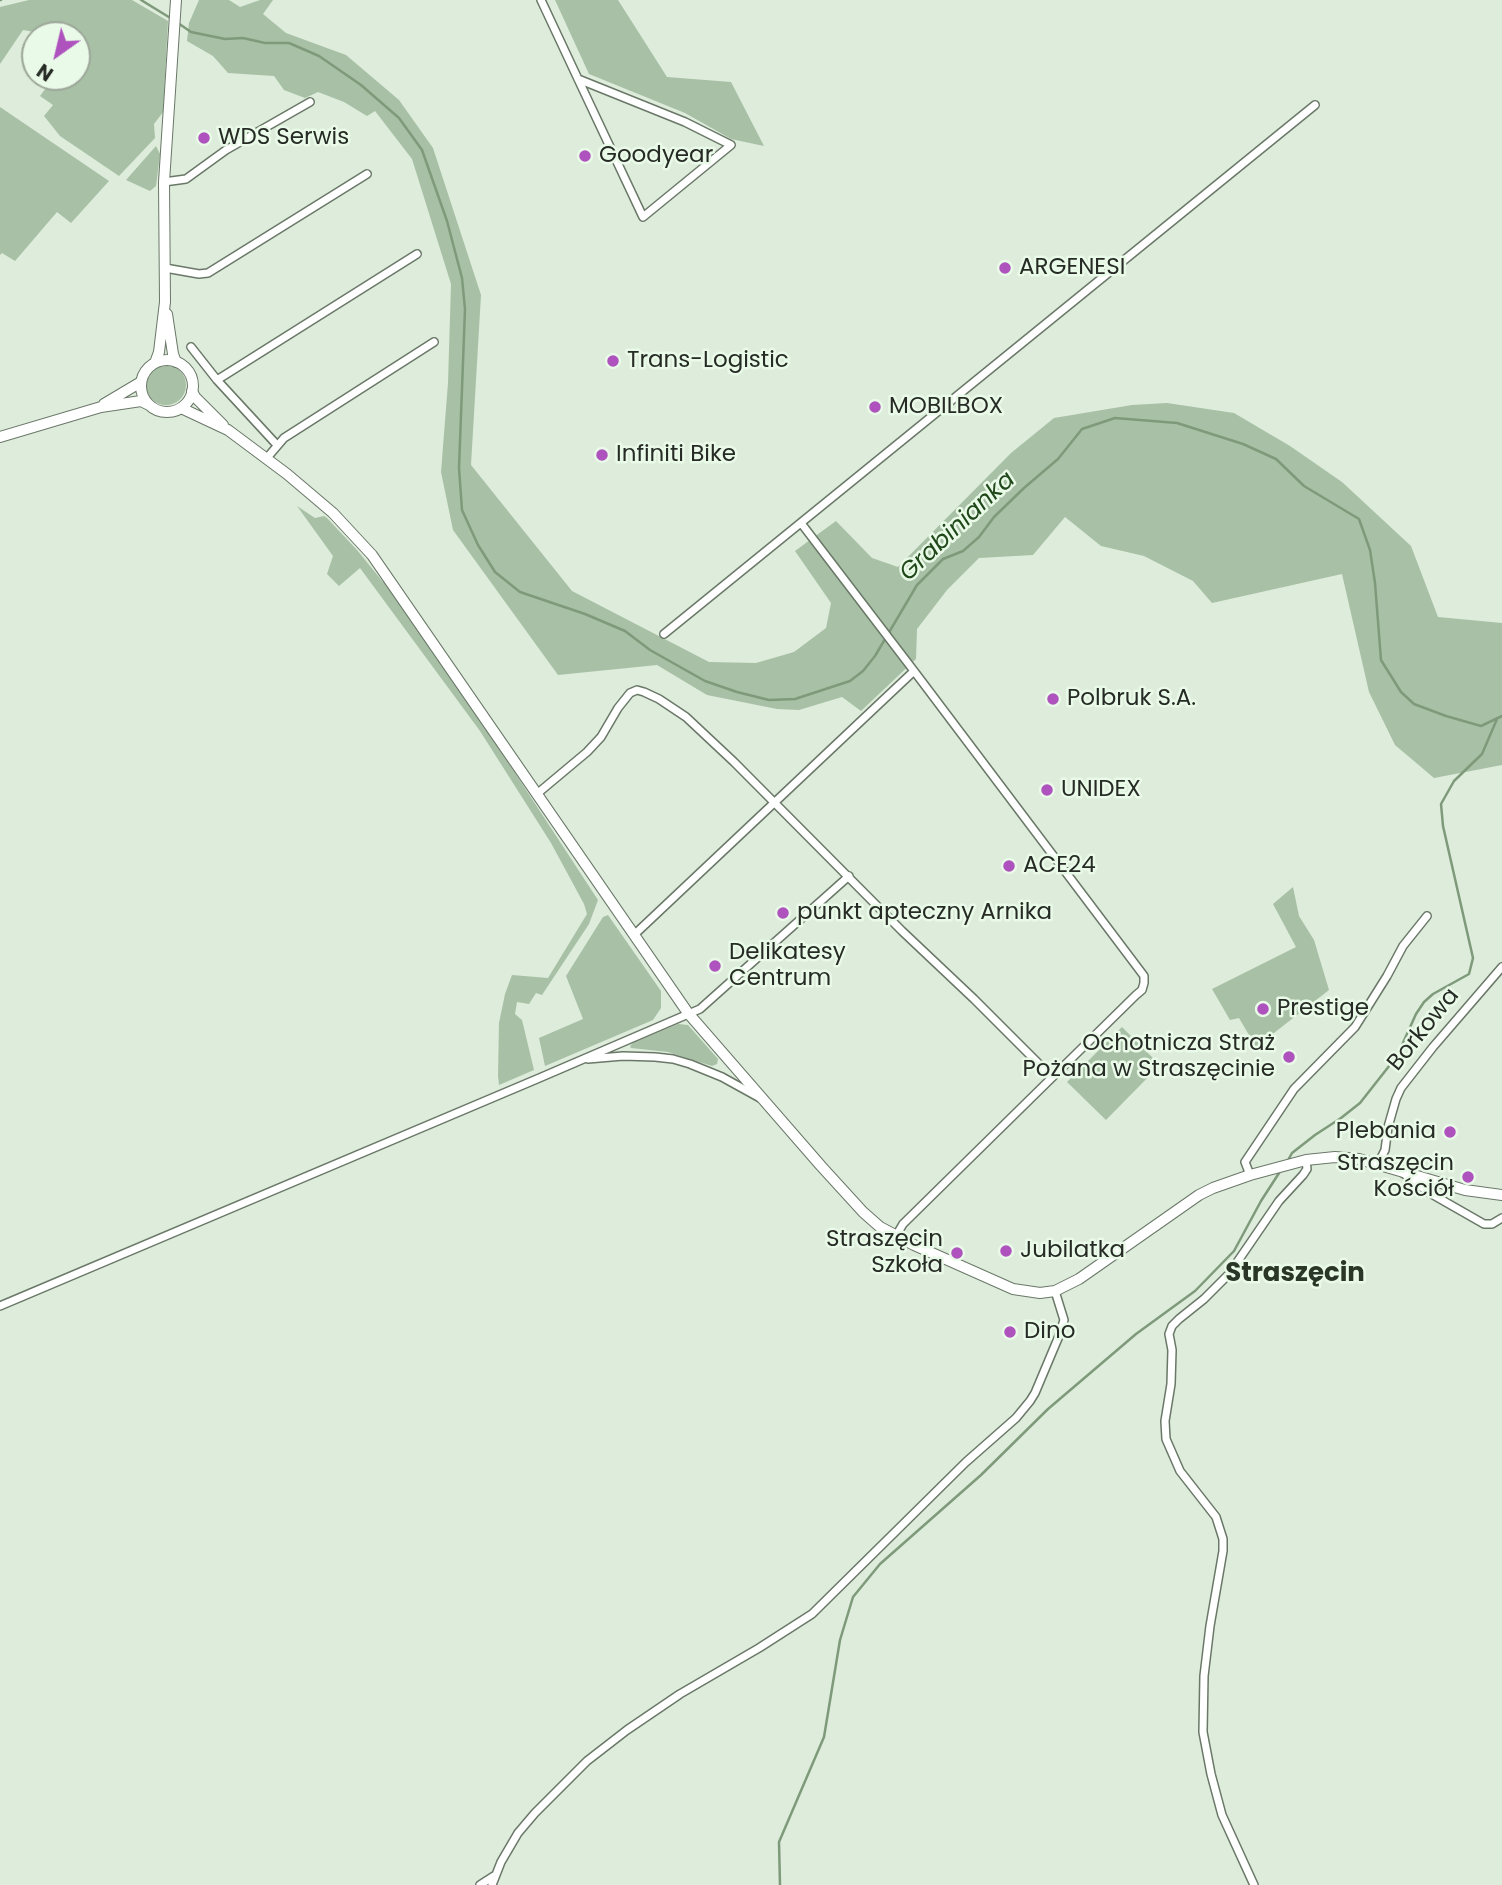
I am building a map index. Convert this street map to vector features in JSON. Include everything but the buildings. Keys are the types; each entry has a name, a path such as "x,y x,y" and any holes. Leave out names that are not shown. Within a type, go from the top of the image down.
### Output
{"street":[{"path":"156,363 165,302 164,182 177,0"},
{"path":"541,0 642,217 731,145 685,121 578,79"},
{"path":"164,182 186,178 226,150 310,102"},
{"path":"664,634 1315,106"},
{"path":"165,268 208,273 367,174"},
{"path":"217,380 418,254"},
{"path":"165,302 176,362"},
{"path":"266,459 284,438 434,342"},
{"path":"191,347 217,380 277,445"},
{"path":"0,437 100,407 141,401 156,410 165,412 181,408 192,391 192,382 184,366 169,360 156,363 144,374 141,382 142,394 149,405"},
{"path":"100,407 141,382"},
{"path":"192,391 228,430 317,498 372,555 688,1013 863,1212 880,1227 1013,1289 1031,1293 1055,1291 1087,1274 1199,1195 1226,1182 1301,1162 1335,1157 1378,1164 1465,1189 1502,1195"},
{"path":"181,408 228,430"},
{"path":"801,523 1144,976 1142,989 903,1224 896,1236"},
{"path":"635,934 914,671"},
{"path":"538,793 601,737 630,693 637,690 659,699 686,717 1052,1077"},
{"path":"0,1306 700,1009 849,876"},
{"path":"1253,1174 1245,1162 1294,1089 1355,1027 1403,946 1427,916"},
{"name":"Borkowa","path":"1378,1164 1385,1150 1388,1127 1401,1088 1502,967"},
{"path":"581,1060 623,1056 673,1059 722,1077 764,1101"},
{"path":"1254,1885 1222,1815 1203,1732 1204,1676 1223,1539 1216,1517 1181,1471 1166,1439 1165,1422 1171,1384 1172,1350 1169,1334 1172,1326 1229,1273 1279,1201 1303,1175 1307,1168 1301,1162"},
{"path":"1399,1171 1478,1222 1492,1224 1502,1218"},
{"path":"492,1885 494,1876 518,1833 534,1813 587,1761 680,1694 812,1614 966,1462 1016,1418 1035,1393 1064,1320 1055,1291"},
{"path":"480,1885 494,1876"}],"green space":[{"path":"29,0 132,0 168,21 163,112 154,124 155,138 119,176 60,136 44,116 53,105 40,96 44,91 91,91 91,21 21,21 21,33 0,64 0,7"},
{"path":"199,0 229,0 240,7 260,0 273,0 263,14 286,33 346,55 399,100 433,148 481,295 471,465 572,591 709,662 756,663 794,652 826,628 831,603 795,551 836,521 872,558 898,567 1011,453 1054,418 1132,405 1167,403 1234,413 1290,446 1342,482 1411,546 1438,617 1502,623 1502,765 1434,778 1395,745 1369,692 1342,574 1212,603 1193,581 1144,556 1101,546 1065,517 1033,555 979,558 947,590 917,629 916,659 861,711 842,697 799,710 777,709 707,695 657,665 558,675 453,530 441,472 448,383 451,284 412,159 375,111 367,116 344,102 318,92 305,98 284,90 274,76 228,73 213,56 187,41 189,23"},
{"path":"555,0 618,0 667,77 731,82 764,146 731,139 685,113 589,74"},
{"path":"0,107 109,181 71,223 57,212 15,261 2,253 0,255"},
{"path":"156,146 160,154 156,186 150,191 126,180"},
{"path":"166,365 180,371 186,385 180,399 166,405 152,399 146,385 152,371"},
{"path":"297,506 315,518 327,518 383,582 385,581 466,698 598,900 589,924 542,995 536,993 529,1004 517,1002 515,1014 522,1020 534,1070 499,1085 499,1023 512,975 548,978 587,914 584,904 551,843 480,731 360,568 339,586 327,574 333,556"},
{"path":"1293,887 1299,916 1314,940 1329,990 1256,1047 1239,1018 1230,1020 1212,989 1296,947 1273,904"},
{"path":"608,915 661,991 661,1008 653,1020 545,1066 539,1038 583,1019 566,976 603,917"},
{"path":"678,1024 688,1025 718,1059 717,1064 712,1066 668,1052 630,1046"},
{"path":"1122,1027 1160,1065 1106,1120 1067,1082"}],"waterway":[{"name":"Grabinianka","path":"141,0 172,19"},
{"name":"Grabinianka","path":"178,23 191,32 225,39 243,38 265,43 289,43 319,56 361,85 399,118 422,150 447,221 462,278 465,309 459,468 462,510 478,545 495,572 520,592 625,631 650,650 705,681 769,700 795,699 850,681 863,671 875,656 917,585 943,559 963,551 979,537 994,517 1058,459 1082,429 1115,418 1177,423 1243,444 1276,459 1304,486 1359,519 1370,550 1381,660 1401,692 1414,704 1481,726 1502,716"},
{"path":"1287,1162 1292,1153 1360,1103 1397,1056 1424,1002 1469,974 1473,958 1443,826 1441,804 1454,781 1482,754 1497,719"},
{"path":"780,1885 779,1842 824,1737 840,1640 853,1597 880,1564 981,1475 1048,1409 1136,1334 1195,1291 1234,1251 1281,1170"}],"place":[{"name":"WDS Serwis","path":"204,138"},
{"name":"Goodyear","path":"585,156"},
{"name":"ARGENESI","path":"1005,268"},
{"name":"Trans-Logistic","path":"613,361"},
{"name":"MOBILBOX","path":"875,407"},
{"name":"Infiniti Bike","path":"602,455"},
{"name":"Polbruk S.A.","path":"1053,699"},
{"name":"UNIDEX","path":"1047,790"},
{"name":"ACE24","path":"1009,866"},
{"name":"punkt apteczny Arnika","path":"783,913"},
{"name":"Delikatesy Centrum","path":"715,966"},
{"name":"Prestige","path":"1263,1009"},
{"name":"Ochotnicza Straż Pożana w Straszęcinie","path":"1289,1057"},
{"name":"Plebania","path":"1450,1132"},
{"name":"Straszęcin Kościół","path":"1468,1177"},
{"name":"Jubilatka","path":"1006,1251"},
{"name":"Straszęcin Szkoła","path":"957,1253"},
{"name":"Dino","path":"1010,1332"}],"district":[{"name":"Straszęcin","path":"1295,1274"}]}
